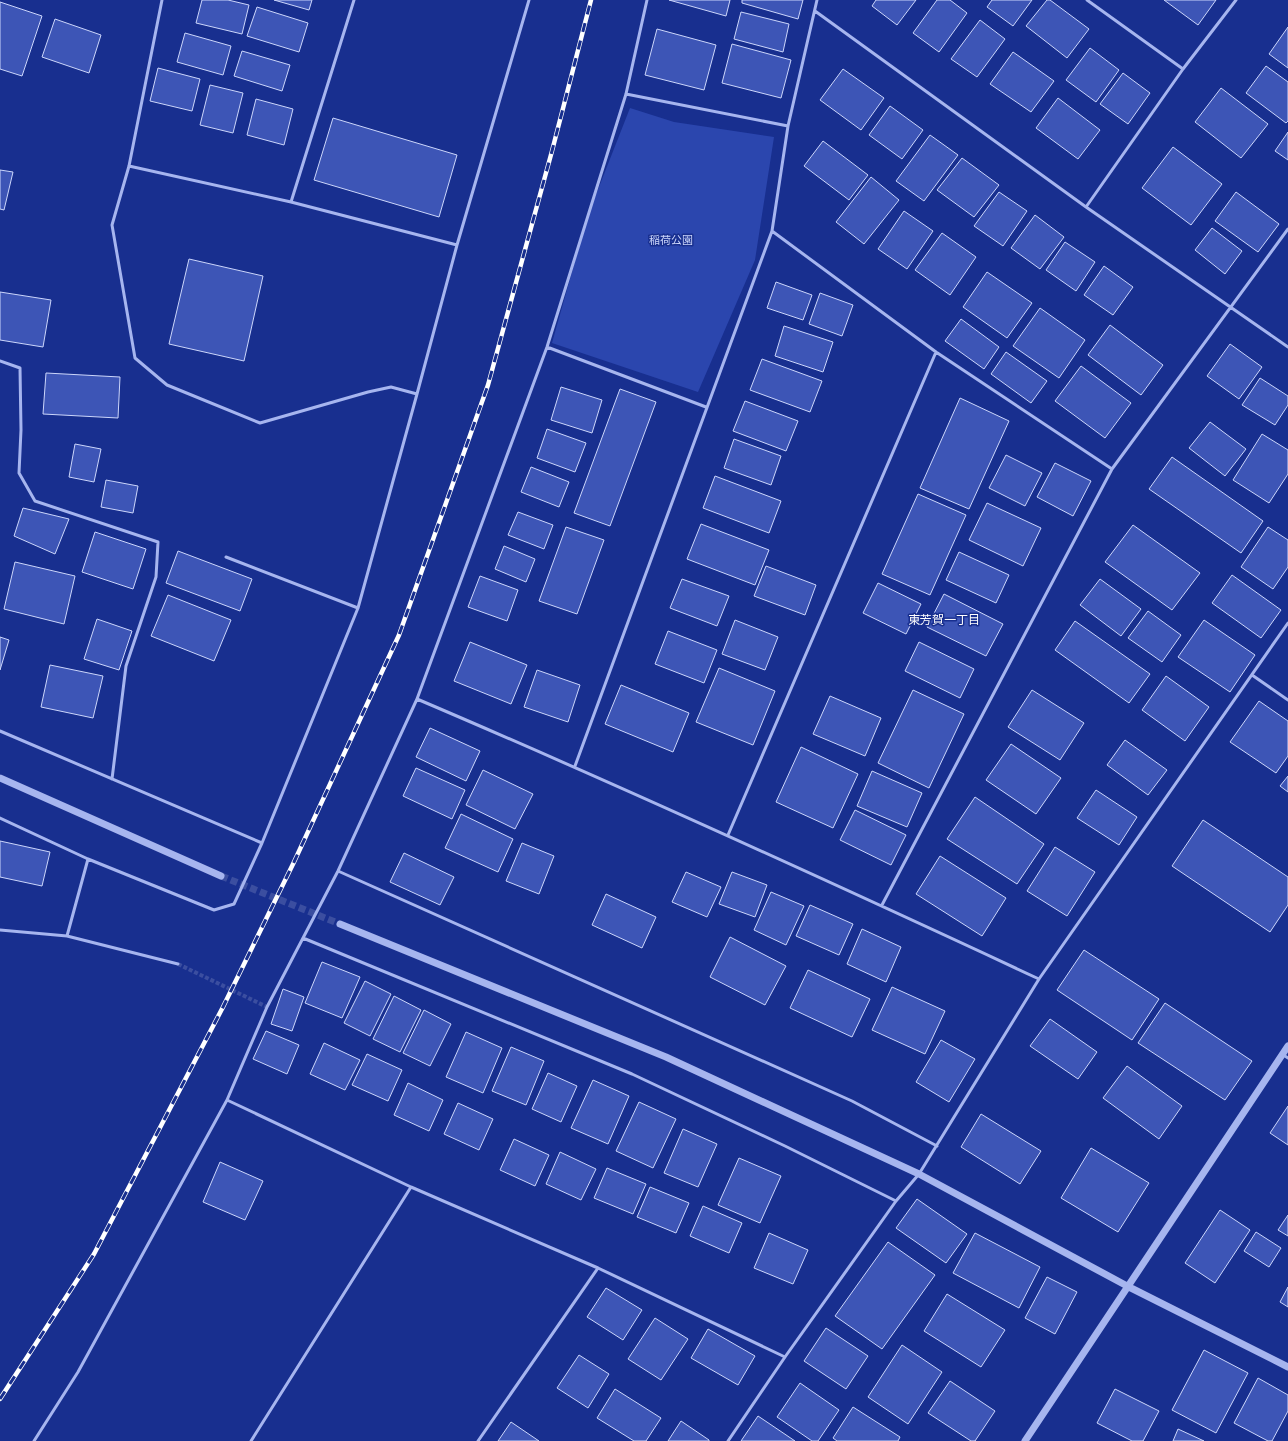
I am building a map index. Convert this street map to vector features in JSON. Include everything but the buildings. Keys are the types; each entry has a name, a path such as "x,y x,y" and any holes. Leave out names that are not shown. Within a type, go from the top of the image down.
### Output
{"street":[{"path":"0,778 222,876"},
{"path":"340,924 666,1057 919,1174 1129,1287 1288,1367"},
{"path":"1025,1441 1285,1056 1288,1046"}],"lane":[{"path":"162,0 129,166 112,225 135,358 167,385 260,423 368,392 391,387 417,394"},
{"path":"291,202 354,0"},
{"path":"0,818 88,860 214,910 234,904 262,842 358,608 458,245 529,0"},
{"path":"34,1441 78,1372 227,1100 267,1007 338,871 417,699 547,347 626,94 647,0"},
{"path":"575,766 772,231 788,126 817,0"},
{"path":"1087,0 1183,69"},
{"path":"1086,207 1183,69 1236,0"},
{"path":"815,11 1086,207 1232,306 1288,347"},
{"path":"626,94 788,126"},
{"path":"129,166 291,202 458,245"},
{"path":"882,905 1112,469 1288,229"},
{"path":"772,231 936,352 1112,469"},
{"path":"547,347 706,407"},
{"path":"728,835 936,352"},
{"path":"0,361 20,368 21,430 18,473 35,501 158,542 156,577 126,666 112,779"},
{"path":"226,557 358,608"},
{"path":"728,1441 785,1357 896,1201 919,1174 1039,979 1288,623"},
{"path":"1252,675 1288,700"},
{"path":"417,699 575,766 882,905 1039,979"},
{"path":"0,731 262,842"},
{"path":"67,936 88,860"},
{"path":"338,871 852,1101 937,1146"},
{"path":"0,930 67,936 178,964"},
{"path":"303,938 632,1074 785,1146 896,1201"},
{"path":"227,1100 412,1187 598,1268 785,1357"},
{"path":"250,1441 412,1187"},
{"path":"478,1441 598,1268"}],"green space":[{"name":"稲荷公園","path":"630,108 674,122 774,137 755,260 698,392 552,343 588,215"}],"tunnel":[{"path":"221,876 340,924"},
{"path":"178,964 267,1007"}],"railway":[{"path":"0,1399 94,1254 223,1007 294,862 399,635 488,385 552,151 591,0"}],"district":[{"name":"東芳賀一丁目","path":"944,620"}]}
